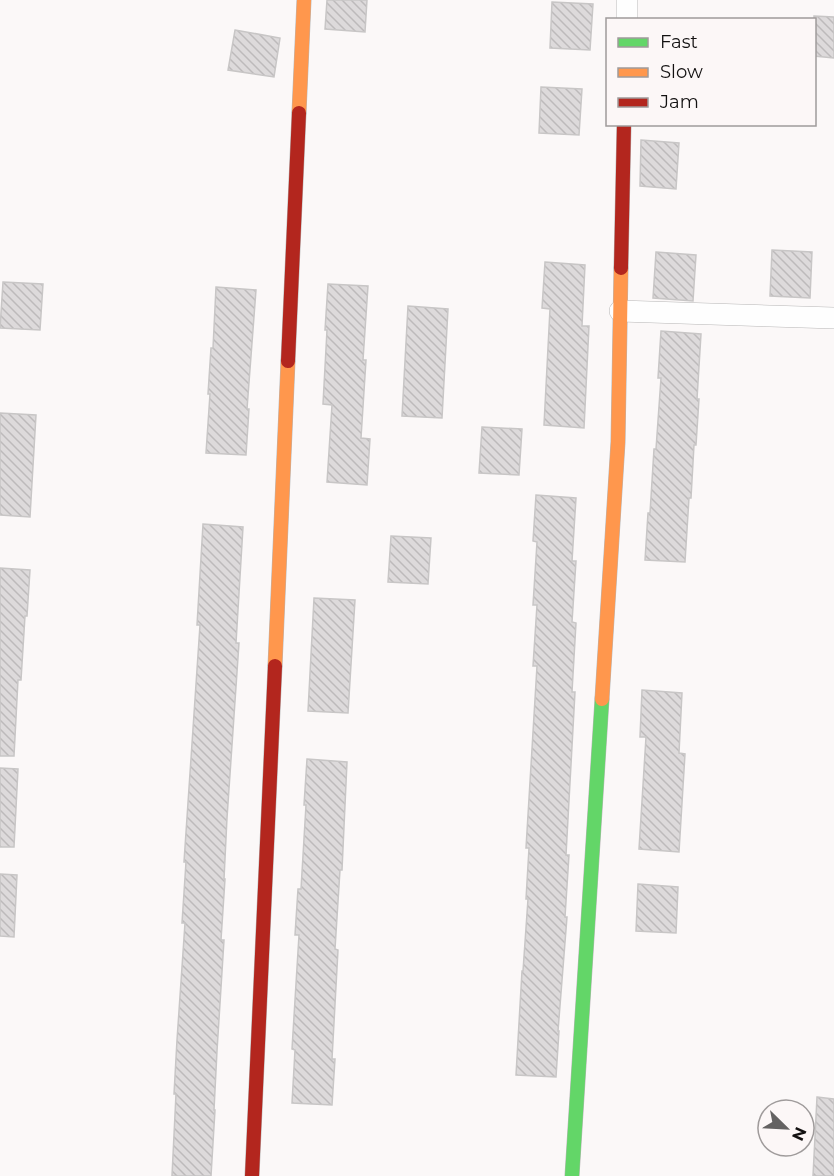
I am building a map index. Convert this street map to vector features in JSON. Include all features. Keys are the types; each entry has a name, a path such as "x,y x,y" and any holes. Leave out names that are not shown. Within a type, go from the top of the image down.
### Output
{"street":[{"path":"252,1176 304,0"},
{"path":"627,0 627,18"},
{"path":"572,1176 618,442 624,126"},
{"path":"620,311 834,318"}],"building":[{"path":"327,0 367,0 365,32 325,29"},
{"path":"552,2 593,4 590,50 550,48"},
{"path":"814,16 834,17 834,58 816,56 816,18"},
{"path":"235,30 280,38 274,77 228,70"},
{"path":"541,87 582,89 579,135 539,133"},
{"path":"641,140 679,143 676,189 640,186"},
{"path":"772,250 812,252 810,298 770,296"},
{"path":"656,252 696,255 693,301 653,298"},
{"path":"545,262 585,265 582,326 589,326 584,428 544,425 550,309 542,308"},
{"path":"3,282 43,284 40,330 0,328"},
{"path":"328,284 368,286 361,438 370,439 367,485 327,482 332,405 323,404"},
{"path":"216,287 256,290 246,455 206,453"},
{"path":"408,306 448,309 442,418 402,416"},
{"path":"661,331 701,334 696,445 694,445 691,498 689,498 685,562 645,560 661,378 658,378"},
{"path":"0,413 36,415 30,517 0,515"},
{"path":"482,427 522,429 519,475 479,473"},
{"path":"536,495 576,498 572,561 576,561 572,622 576,623 572,692 575,692 566,855 569,855 565,917 567,917 556,1077 516,1075 528,899 526,899 529,848 526,848 537,666 533,666 537,605 533,605 537,542 533,541"},
{"path":"203,524 243,527 236,643 239,643 227,818 221,940 224,940 211,1176 172,1176 176,1094 174,1094 185,923 182,923 186,862 184,862 200,625 197,625"},
{"path":"391,536 431,538 428,584 388,582"},
{"path":"0,568 30,570 21,680 18,680 14,756 0,756"},
{"path":"314,598 355,600 348,713 308,711"},
{"path":"642,690 682,693 679,753 685,754 679,852 639,849 646,737 640,737"},
{"path":"307,759 347,762 342,870 340,870 335,949 338,950 332,1105 292,1103 295,1050 292,1049 299,935 295,935 298,889 301,889"},
{"path":"0,768 18,769 14,847 0,847"},
{"path":"0,874 17,875 14,937 0,936"},
{"path":"638,884 678,887 676,933 636,931"},
{"path":"817,1097 834,1099 834,1176 813,1176 814,1158 816,1158"}],"traffic: fast":[{"path":"572,1176 602,699"}],"traffic: slow":[{"path":"299,113 304,0"},
{"path":"602,699 618,442 621,268"},
{"path":"275,666 288,361"}],"traffic: jam":[{"path":"288,361 299,113"},
{"path":"621,268 624,126"},
{"path":"252,1176 275,666"}]}
